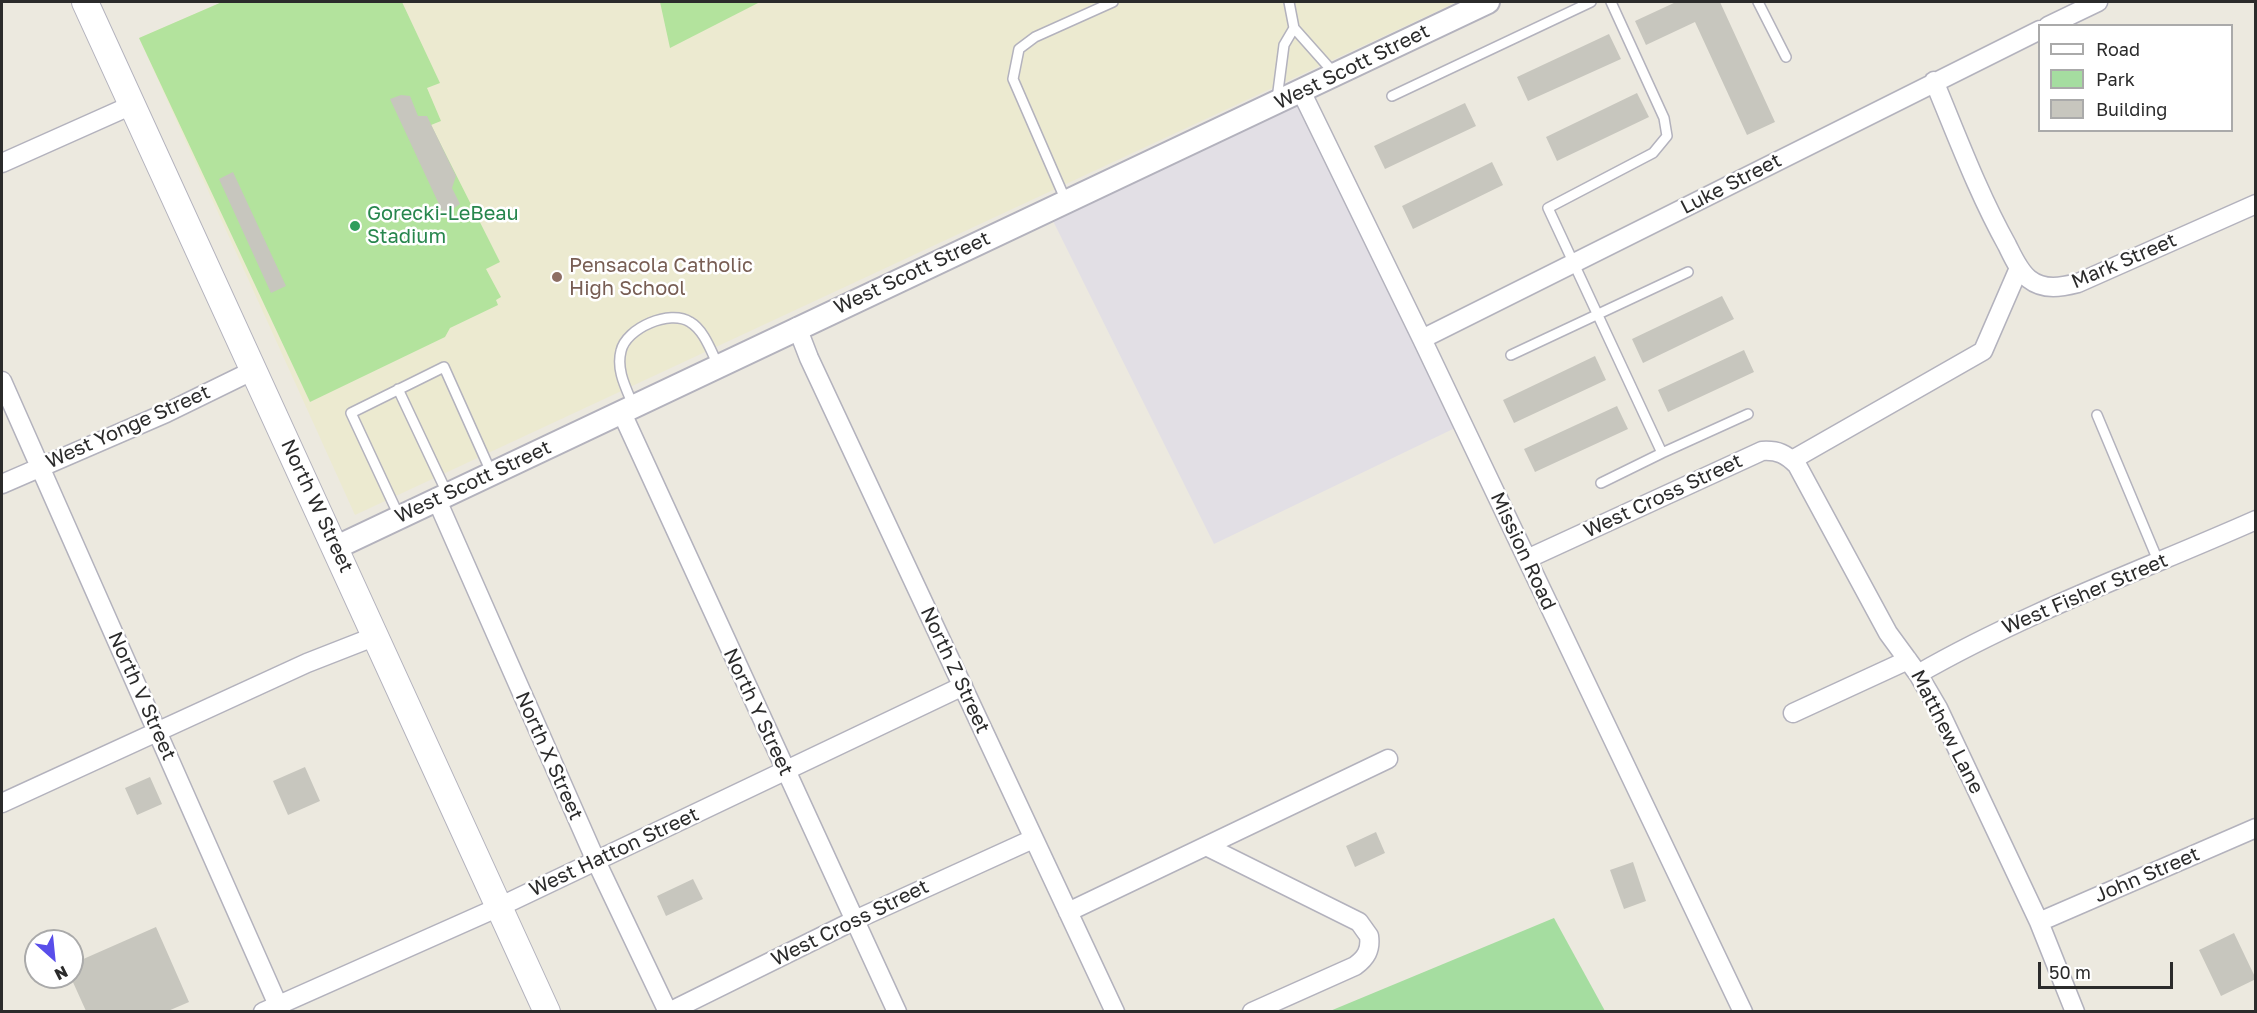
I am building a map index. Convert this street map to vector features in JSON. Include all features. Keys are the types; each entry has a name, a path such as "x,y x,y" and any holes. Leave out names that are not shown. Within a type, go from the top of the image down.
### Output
{"main road":[{"name":"North W Street","path":"85,2 337,547 547,1011"}],"street":[{"name":"West Scott Street","path":"337,547 718,364 1488,2"},
{"path":"2052,24 2098,2"},
{"name":"Luke Street","path":"1422,339 2038,31"},
{"name":"Mark Street","path":"1934,81 1992,218 2019,268 2031,281 2040,285 2056,288 2078,283 2256,204"},
{"name":"Mission Road","path":"1301,91 1743,1011"},
{"path":"2,163 132,105"},
{"path":"1794,462 1983,351 2019,268"},
{"name":"North Z Street","path":"797,327 808,358 1115,1011"},
{"name":"West Yonge Street","path":"2,484 166,413 254,370"},
{"name":"North V Street","path":"2,381 158,731 274,1009"},
{"name":"North Y Street","path":"627,408 784,771 897,1011"},
{"name":"West Cross Street","path":"1527,558 1762,451 1773,450 1786,454 1794,462"},
{"name":"Matthew Lane","path":"1794,462 1888,633 1913,667 1938,708 2039,922 2075,1011"},
{"name":"North X Street","path":"442,495 596,861 669,1011"},
{"name":"West Fisher Street","path":"1793,713 1971,644 2029,616 2256,520"},
{"path":"2,803 307,663 376,636"},
{"name":"West Hatton Street","path":"274,1009 499,907 963,686"},
{"path":"1068,912 1388,759"},
{"name":"John Street","path":"2039,922 2256,828"},
{"name":"West Cross Street","path":"669,1011 855,920 1033,839"},
{"path":"1206,846 1359,922 1370,936 1369,951 1355,966 1252,1011"}],"lane":[{"path":"1066,201 1013,79 1019,49 1035,37 1113,2"},
{"path":"1289,2 1294,28 1336,74"},
{"path":"1392,96 1591,2"},
{"path":"1611,2 1664,118 1667,135 1653,153 1548,208 1662,453"},
{"path":"1758,2 1786,57"},
{"path":"1276,103 1284,45 1294,28"},
{"path":"1511,356 1688,272"},
{"path":"627,408 621,376 621,351 628,336 659,320 679,316 692,322 703,334 718,364"},
{"path":"399,516 351,413 398,388 444,368 491,472"},
{"path":"398,388 442,495"},
{"path":"1601,483 1748,414"},
{"path":"2097,415 2158,563"}],"shaded area":[{"name":"Pensacola Catholic High School","path":"222,2 1457,2 355,515 139,38"},
{"path":"1297,105 1455,428 1214,544 1052,219"}],"green space":[{"name":"Gorecki-LeBeau Stadium","path":"222,2 402,2 440,83 427,88 441,121 431,125 500,262 486,269 501,297 496,300 498,305 450,328 445,337 310,402 139,38"},
{"path":"660,2 760,2 670,48"},
{"path":"1554,918 1605,1011 1330,1011"}],"building":[{"path":"1676,2 1720,2 1775,122 1747,135 1695,22 1646,45 1635,21"},
{"path":"1609,34 1621,59 1528,101 1517,77"},
{"path":"1637,93 1649,117 1557,161 1546,137"},
{"path":"401,95 410,96 418,116 427,116 456,176 452,188 460,204 444,215 390,99"},
{"path":"1465,103 1476,126 1385,169 1374,146"},
{"path":"1492,162 1503,185 1413,229 1402,206"},
{"path":"233,172 286,286 271,293 219,179"},
{"path":"1722,296 1734,319 1643,363 1632,339"},
{"path":"1744,350 1754,372 1668,412 1658,390"},
{"path":"1595,356 1606,380 1514,423 1503,400"},
{"path":"1617,406 1628,429 1535,472 1524,449"},
{"path":"305,767 320,801 288,815 273,781"},
{"path":"150,777 162,804 137,815 125,788"},
{"path":"1376,832 1385,853 1355,867 1346,846"},
{"path":"1633,862 1646,901 1624,909 1610,870"},
{"path":"693,879 703,899 666,916 657,896"},
{"path":"156,927 189,1002 168,1011 86,1011 76,989 84,989 84,959"},
{"path":"2234,933 2256,979 2221,996 2199,950"}],"place":[{"name":"Gorecki-LeBeau Stadium","path":"355,226"},
{"name":"Pensacola Catholic High School","path":"557,277"}]}
